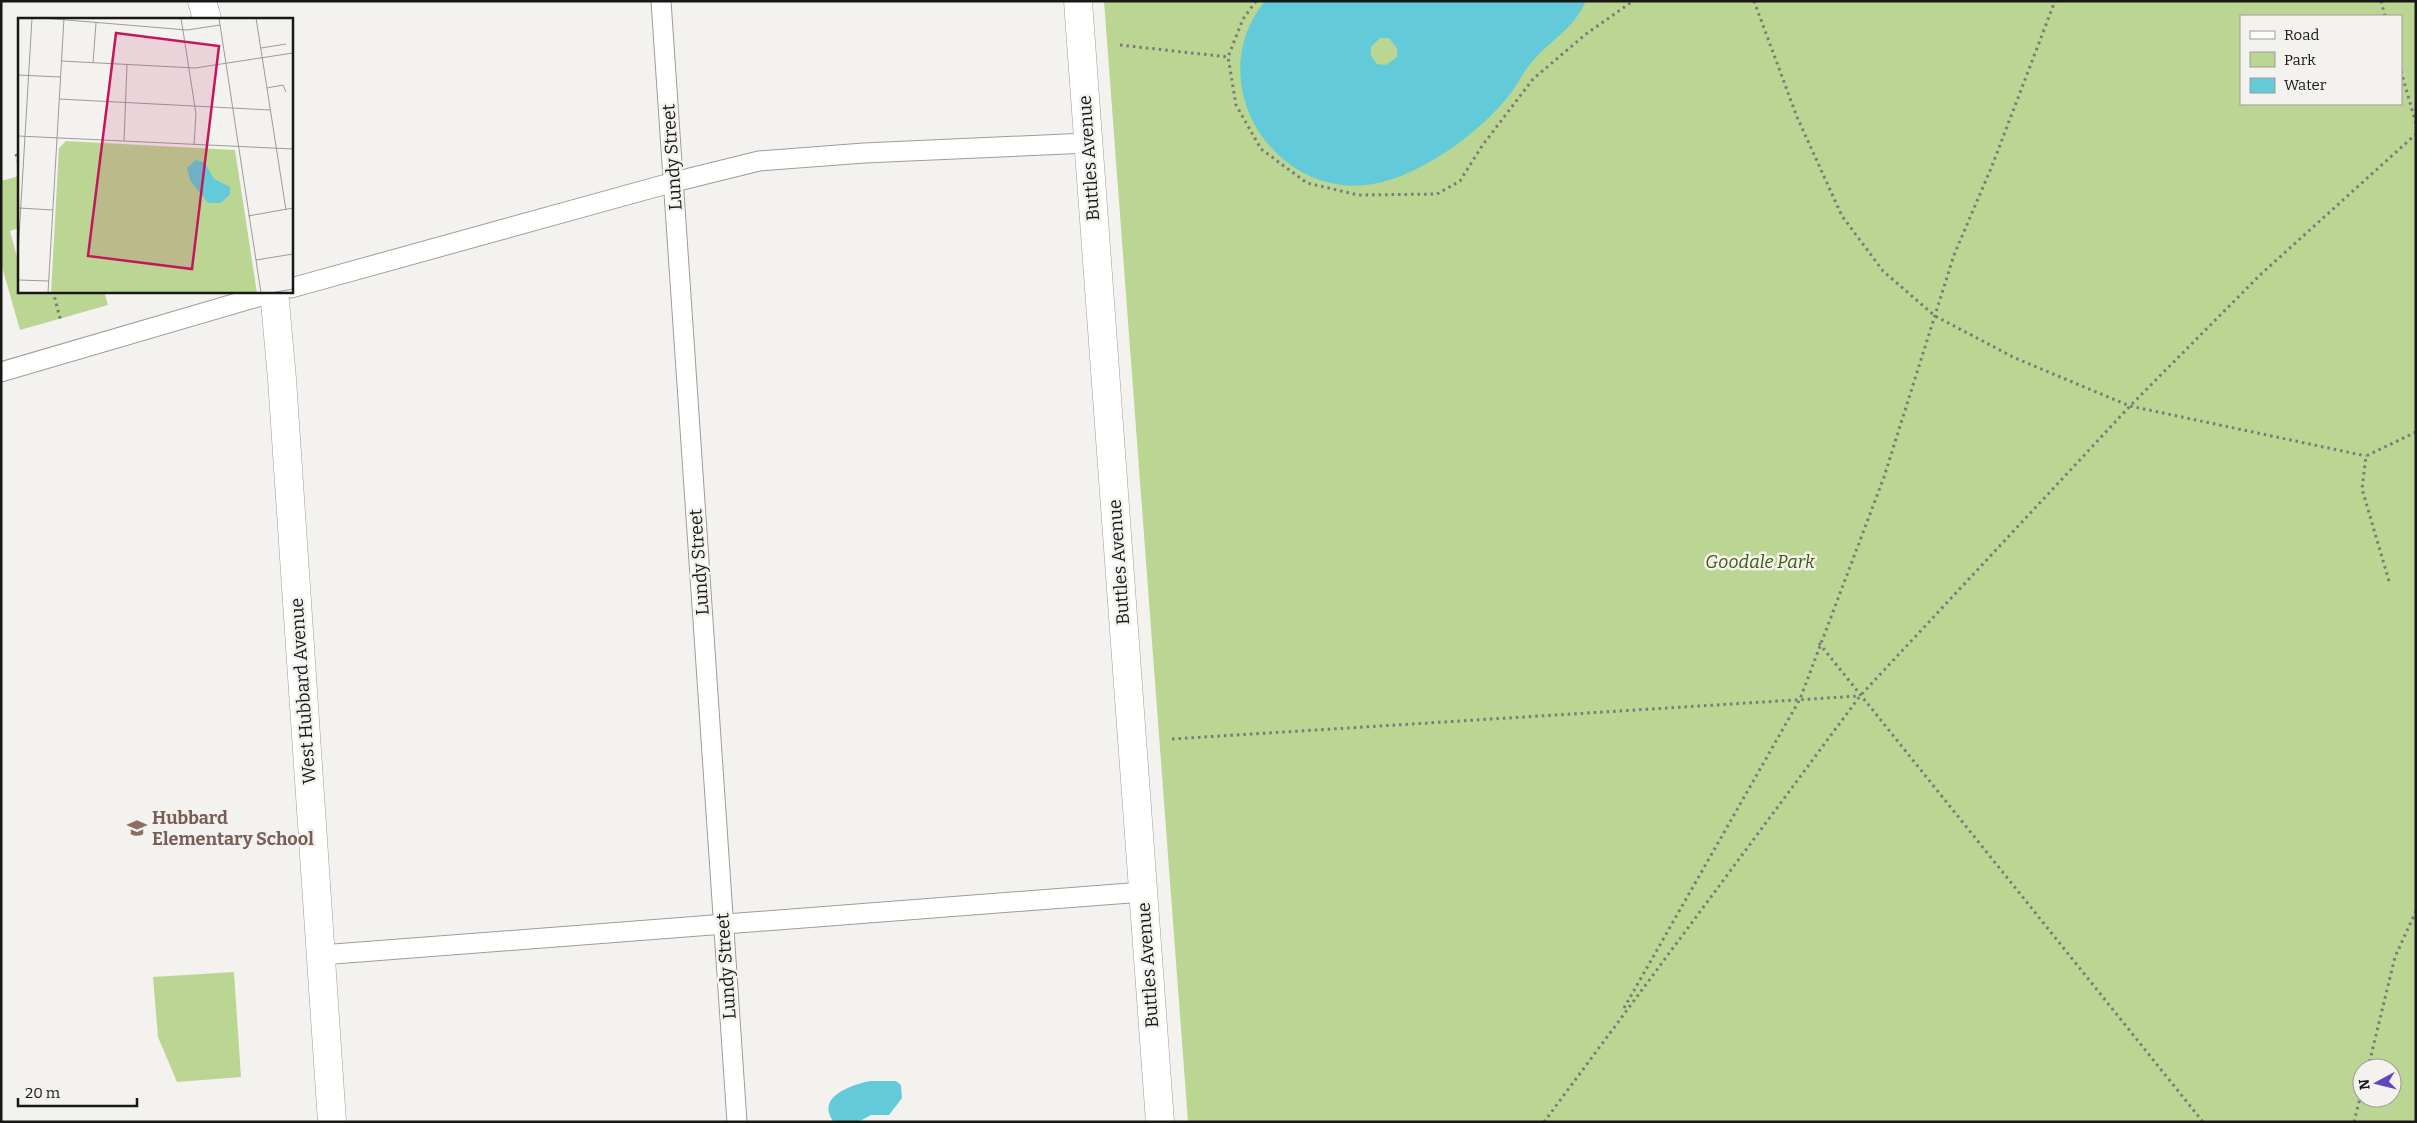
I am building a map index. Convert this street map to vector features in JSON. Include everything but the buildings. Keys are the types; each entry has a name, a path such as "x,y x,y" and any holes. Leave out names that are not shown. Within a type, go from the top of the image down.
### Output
{"street":[{"path":"202,1 207,18"},
{"name":"Buttles Avenue","path":"1078,1 1160,1122"},
{"name":"West Hubbard Avenue","path":"280,292 283,388 332,1122"}],"lane":[{"name":"Lundy Street","path":"661,1 737,1122"},
{"path":"292,288 674,182 759,162 864,153 1088,143"},
{"path":"1,372 277,292"},
{"path":"321,955 1143,892"}],"path":[{"path":"1256,1 1243,19 1228,57 1236,105 1261,149 1307,183 1358,196 1437,194 1460,181 1482,146 1532,79 1586,34 1633,1"},
{"path":"1754,1 1797,117 1842,216 1883,272 1934,316 2015,358 2130,406 2366,456 2416,432"},
{"path":"1616,1021 1800,699 1819,643 1884,477 1954,255 1992,166 2055,1"},
{"path":"2381,1 2385,15"},
{"path":"1120,45 1228,57"},
{"path":"2402,75 2416,124"},
{"path":"1544,1122 1616,1021 1860,696 2130,406 2260,275 2416,134"},
{"path":"16,154 18,161"},
{"path":"2366,456 2362,489 2389,581"},
{"path":"1819,643 2203,1122"},
{"path":"1172,739 1860,696"},
{"path":"2370,1058 2395,957 2416,911"},
{"path":"2354,1122 2358,1108"}],"green space":[{"name":"Goodale Park","path":"1104,1 2416,1 2416,1122 1188,1122"},
{"path":"18,176 18,228 10,231 18,260 18,292 104,292 108,305 20,330 1,263 1,181"},
{"path":"234,972 241,1077 177,1082 158,1037 153,977"}],"water":[{"path":"1265,1 1586,1 1574,20 1538,55 1525,70 1516,86 1498,109 1483,123 1449,150 1430,162 1411,172 1373,184 1338,184 1306,174 1278,155 1258,129 1244,99 1240,66 1247,33","holes":["1380,38 1389,38 1397,48 1397,57 1386,65 1377,64 1371,56 1371,47"]},
{"path":"870,1081 896,1081 901,1085 902,1098 889,1115 871,1115 858,1122 834,1122 829,1113 832,1099 845,1089"}],"place":[{"name":"Hubbard Elementary School","path":"137,828"}]}
